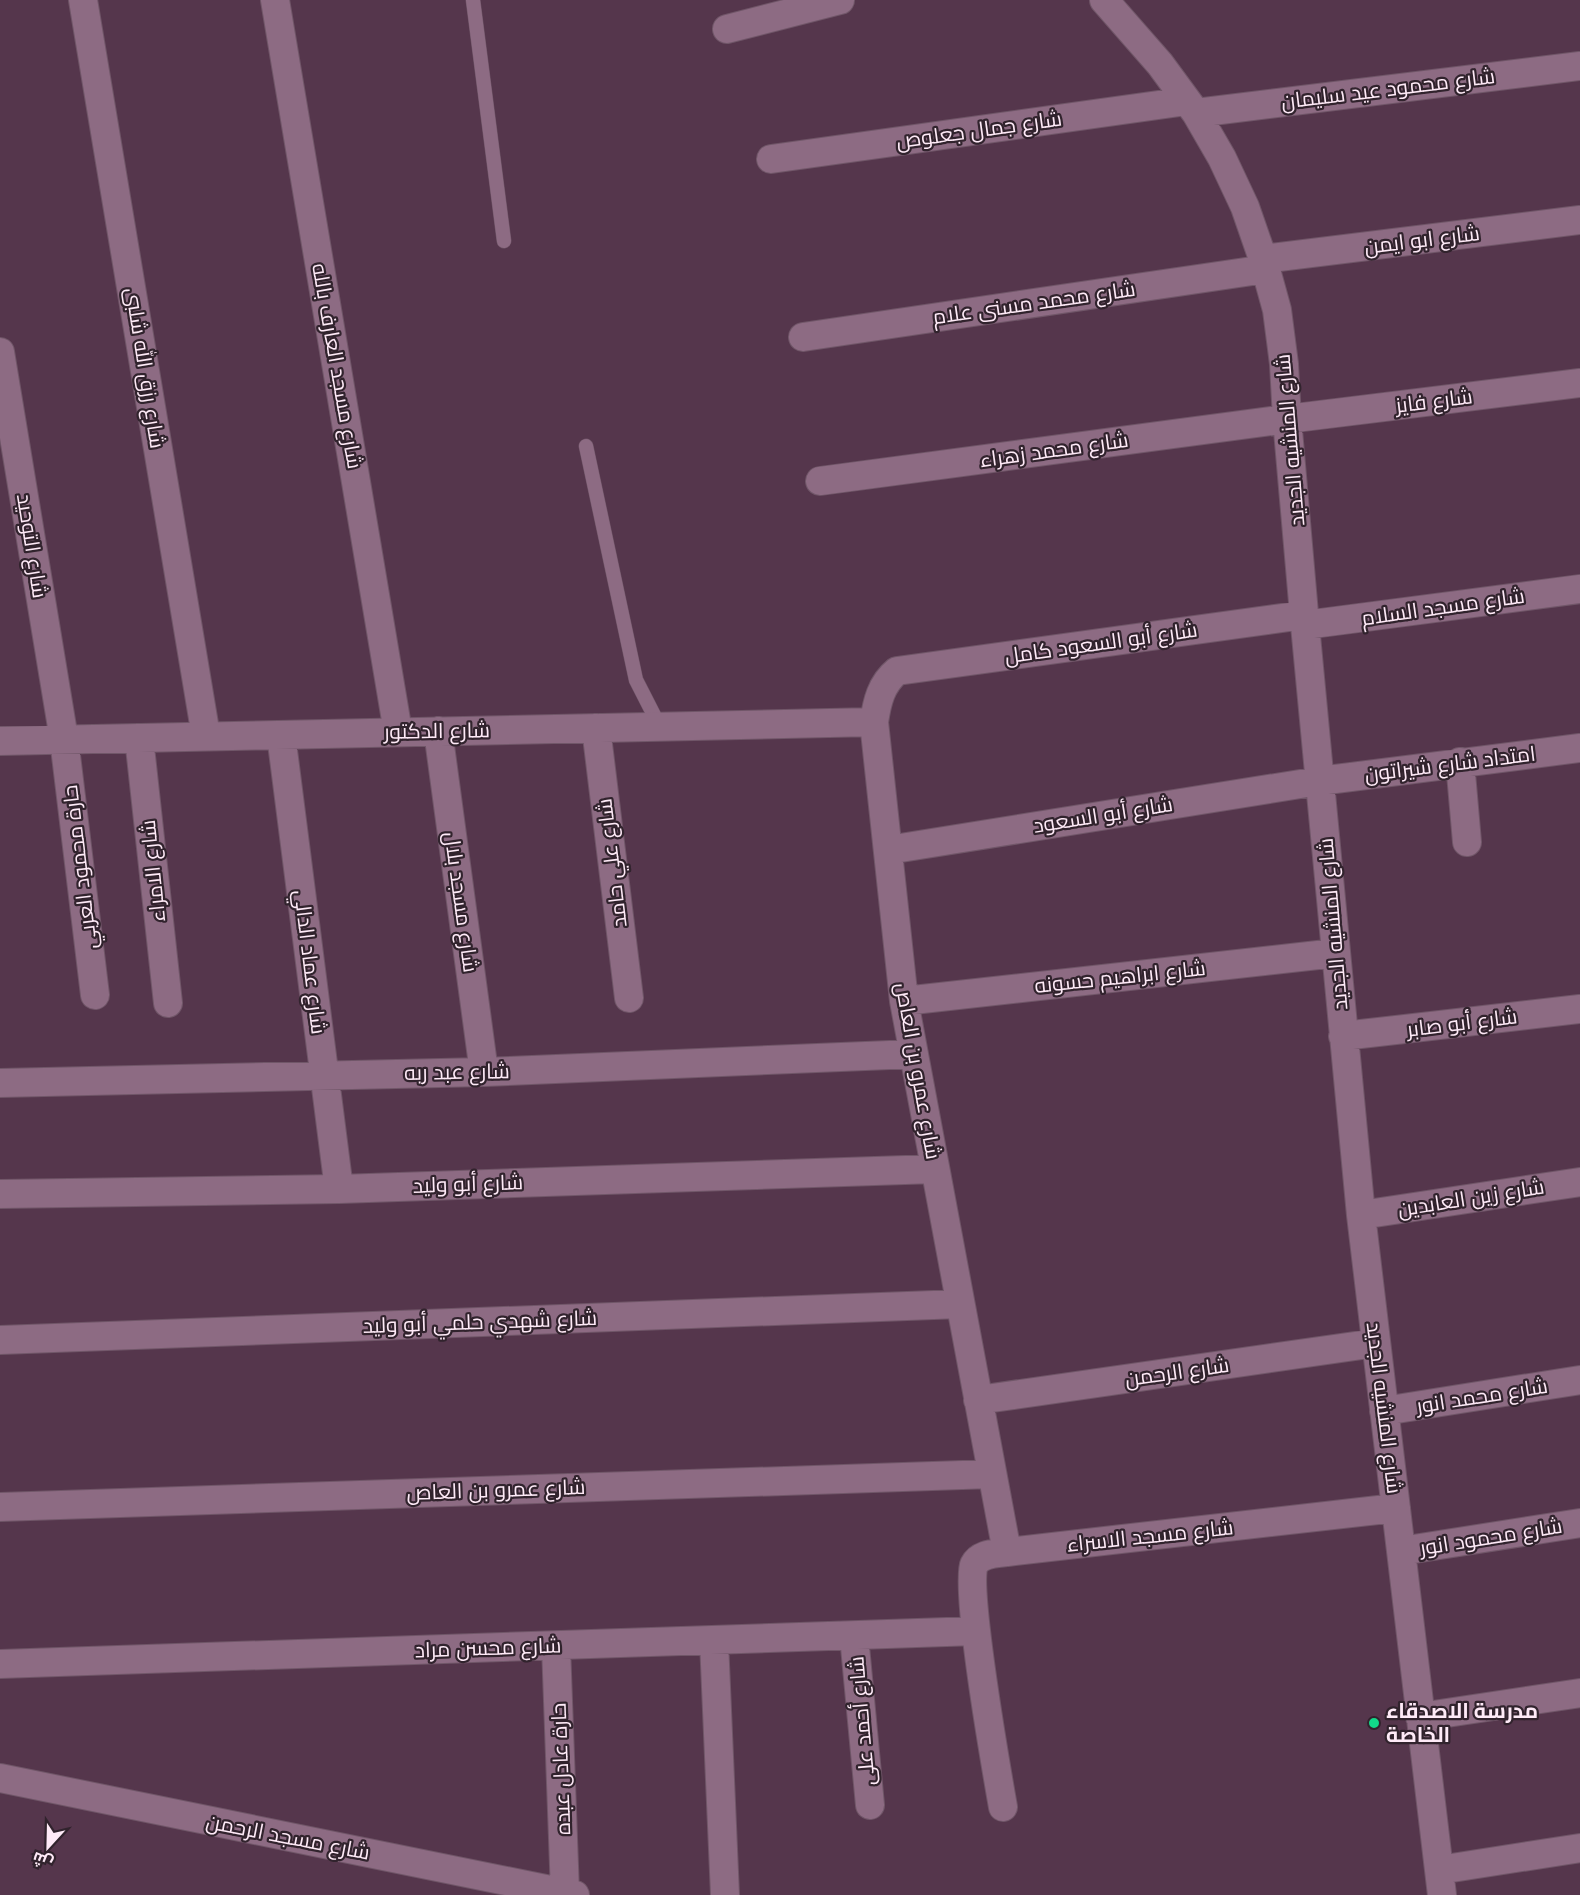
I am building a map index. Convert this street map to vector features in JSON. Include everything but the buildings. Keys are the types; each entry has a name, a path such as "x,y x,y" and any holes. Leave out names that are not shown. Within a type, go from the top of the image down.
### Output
{"street":[{"name":"شارع رزق الله شلبى","path":"83,0 206,736"},
{"name":"شارع مسجد العارف بالله","path":"275,0 398,732"},
{"path":"727,30 840,0"},
{"name":"شارع المنشيه الجديد","path":"1104,0 1160,64 1191,107 1222,158 1245,207 1265,264 1277,310 1284,364 1319,781 1361,1215 1441,1883"},
{"name":"شارع محمود عيد سليمان","path":"1191,107 1580,66"},
{"name":"شارع جمال جعلوص","path":"771,159 1191,107"},
{"name":"شارع ابو ايمن","path":"1265,264 1580,220"},
{"name":"شارع محمد مسنى علام","path":"802,337 1265,264"},
{"name":"شارع التوحيد","path":"0,352 64,739"},
{"name":"شارع فايز","path":"1287,419 1580,383"},
{"name":"شارع محمد زهراء","path":"820,481 1287,419"},
{"name":"شارع مسجد السلام","path":"1305,620 1580,589"},
{"name":"شارع أبو السعود كامل","path":"897,671 1305,620"},
{"name":"شارع عمرو بن العاص","path":"897,671 887,680 876,708 874,722 904,1001 1007,1552"},
{"name":"شارع الدكتور","path":"0,741 874,722"},
{"name":"شارع علي حامد","path":"596,728 629,998"},
{"name":"شارع مسجد بلال","path":"438,731 484,1072"},
{"name":"شارع عماد الدالي","path":"281,735 339,1188"},
{"name":"شارع الامراء","path":"139,738 168,1004"},
{"name":"حارة محمود العربي","path":"64,739 95,995"},
{"name":"امتداد شارع شيراتون","path":"1319,781 1580,748"},
{"path":"1460,762 1467,842"},
{"name":"شارع أبو السعود","path":"888,850 1319,781"},
{"name":"شارع ابراهيم حسونه","path":"904,1001 1336,953"},
{"name":"شارع أبو صابر","path":"1343,1036 1580,1009"},
{"name":"شارع عبد ربه","path":"0,1083 484,1072 914,1054"},
{"name":"شارع أبو وليد","path":"0,1194 339,1188 935,1169"},
{"name":"شارع زين العابدين","path":"1361,1215 1580,1182"},
{"name":"شارع شهدي حلمي أبو وليد","path":"0,1340 960,1304"},
{"name":"شارع الرحمن","path":"978,1400 1376,1343"},
{"name":"شارع محمد انور","path":"1384,1411 1580,1380"},
{"name":"شارع عمرو بن العاص","path":"0,1507 992,1474"},
{"name":"شارع مسجد الاسراء","path":"1003,1807 976,1630 972,1568 977,1559 1007,1552 1396,1508"},
{"name":"شارع محمود انور","path":"1401,1551 1580,1523"},
{"name":"شارع محسن مراد","path":"0,1664 714,1641 976,1630"},
{"name":"شارع أحمد على","path":"854,1636 870,1805"},
{"path":"714,1641 725,1895"},
{"name":"حارة عادل عبده","path":"556,1646 570,1894"},
{"path":"1420,1717 1580,1692"},
{"name":"شارع مسجد الرحمن","path":"0,1778 570,1894"},
{"path":"1441,1883 1580,1848"}],"lane":[{"path":"473,0 504,241"},
{"path":"586,446 636,680 660,727"}],"place":[{"name":"مدرسة الاصدقاء الخاصة","path":"1374,1723"}]}
